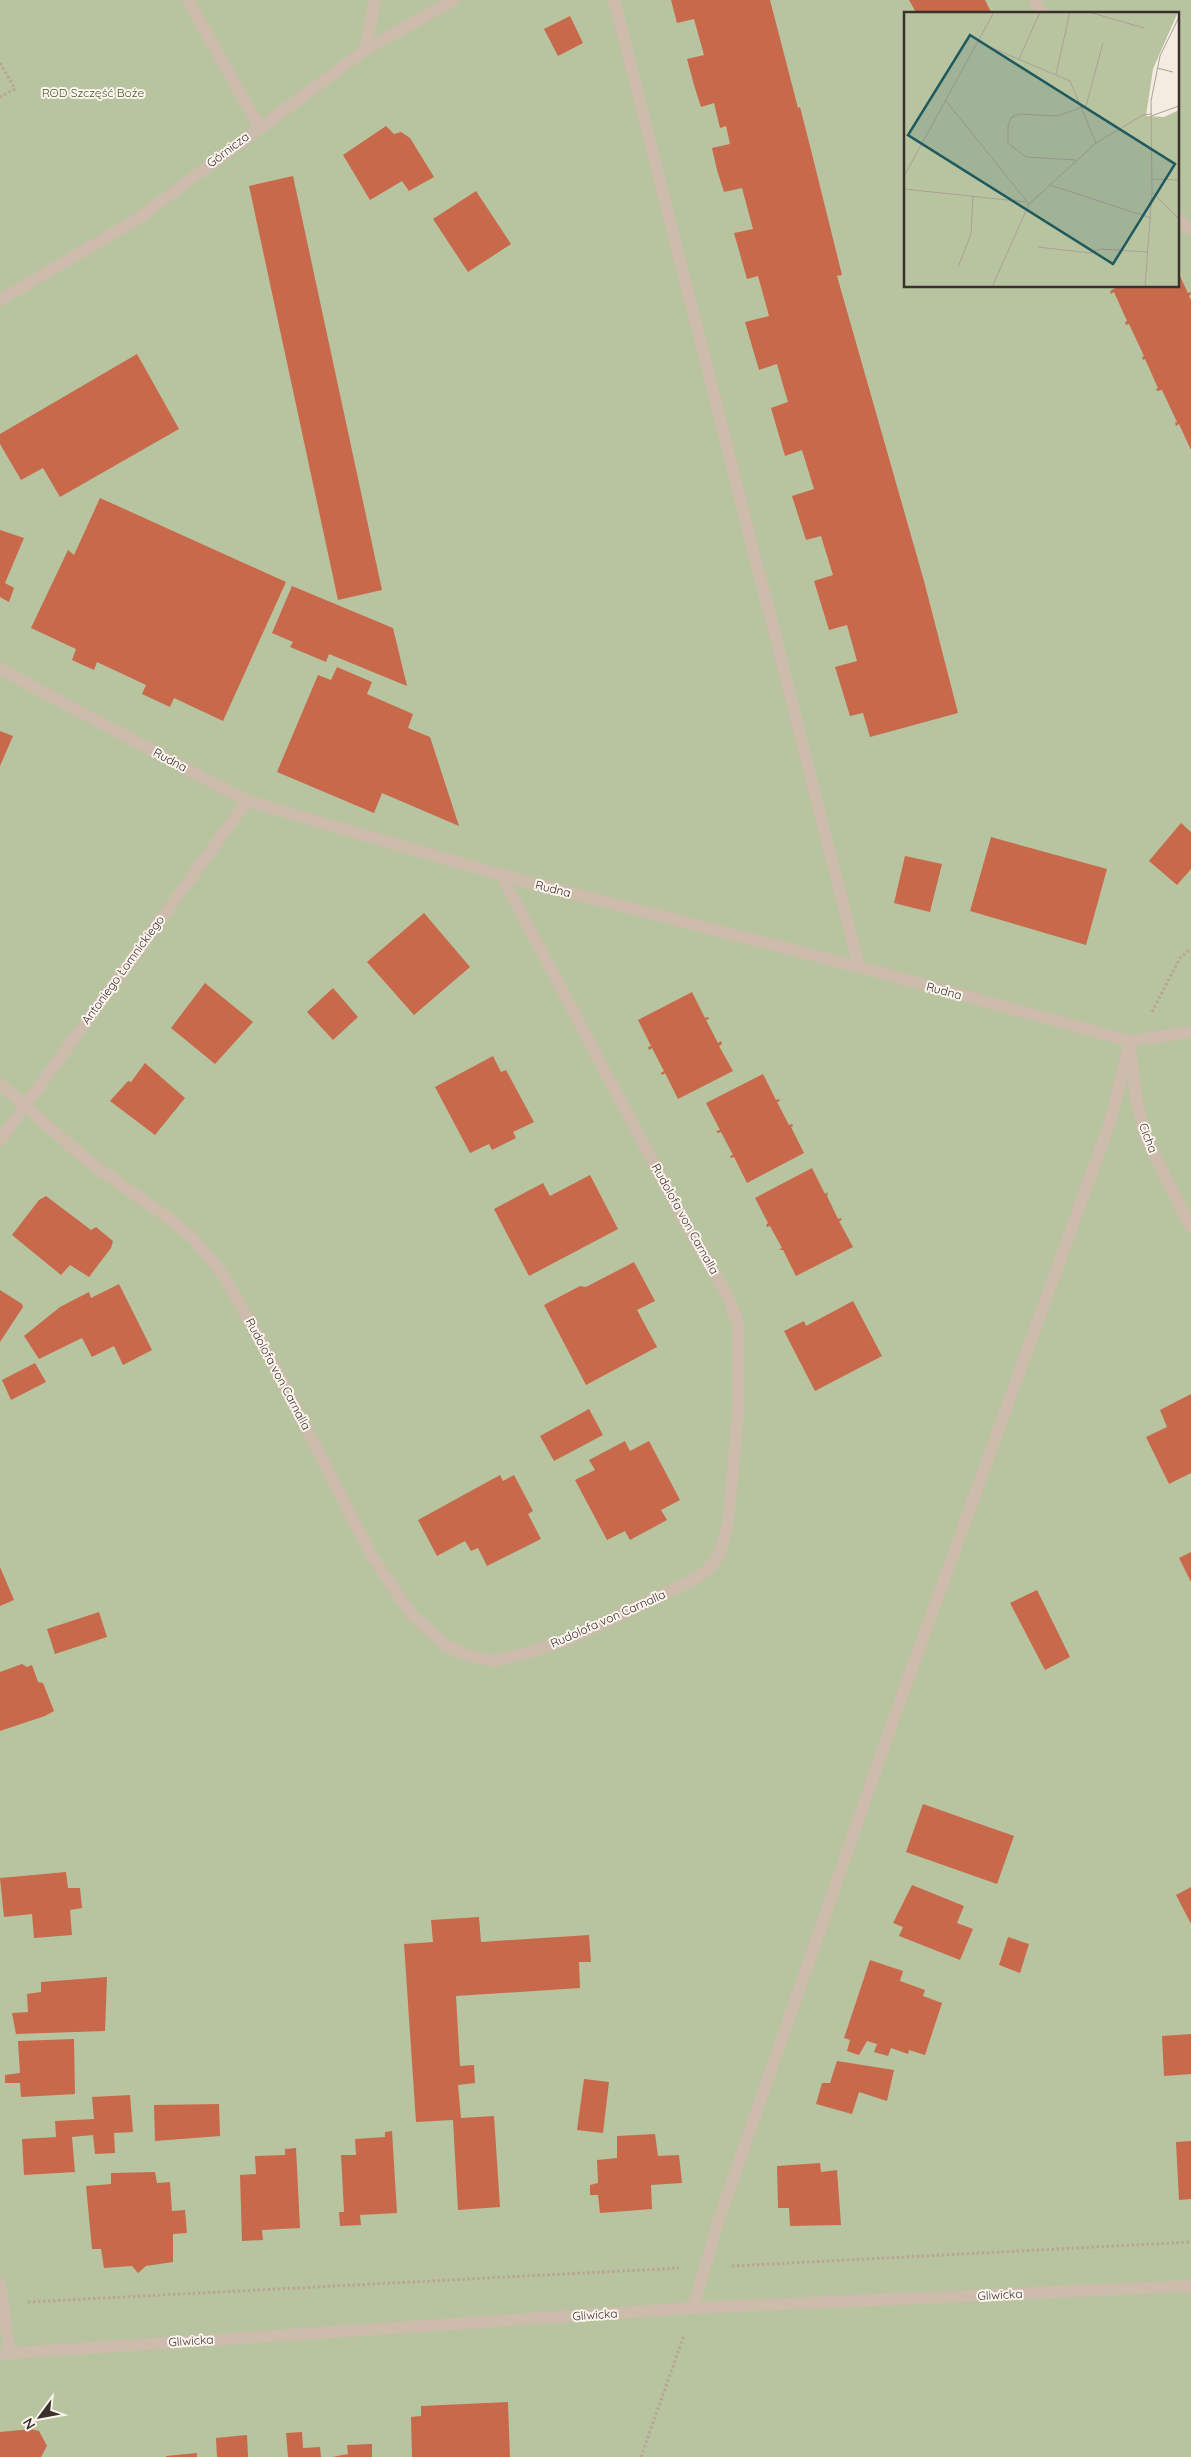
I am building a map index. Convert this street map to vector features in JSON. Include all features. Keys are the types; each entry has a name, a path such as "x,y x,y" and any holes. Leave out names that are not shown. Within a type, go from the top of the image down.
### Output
{"street":[{"path":"188,0 259,127"},
{"path":"365,50 375,0"},
{"name":"Górnicza","path":"0,300 136,220 365,50 454,0"},
{"path":"614,0 859,967"},
{"path":"1035,0 1041,12"},
{"path":"1178,220 1191,229"},
{"name":"Rudna","path":"0,669 247,801 501,876 859,967 1130,1042"},
{"name":"Antoniego Łomnickiego","path":"0,1140 247,801"},
{"name":"Rudolofa von Carnalla","path":"0,1084 5,1086 24,1107 90,1163 190,1235 222,1273 266,1350 372,1556 411,1614 445,1645 466,1655 493,1661 528,1654 570,1639 697,1578 709,1568 719,1555 728,1524 738,1413 738,1323 728,1297 681,1214 501,876"},
{"path":"693,2308 718,2222 891,1726 1110,1125 1130,1042 1148,1037 1191,1032"},
{"name":"Cicha","path":"1130,1042 1135,1092 1145,1136 1191,1227"},
{"path":"0,2284 3,2304 5,2353"},
{"name":"Gliwicka","path":"5,2353 693,2308 1191,2286"}],"path":[{"path":"0,62 14,89 0,97"},
{"path":"1148,1037 1153,1008 1180,958 1191,948"},
{"path":"730,2266 1191,2242"},
{"path":"3,2304 682,2268"},
{"path":"641,2457 693,2308"}],"green space":[{"name":"ROD Szczęść Boże","path":"0,0 1191,0 1191,2457 0,2457"}],"building":[{"path":"671,0 770,0 798,108 800,107 842,275 837,276 924,581 958,713 870,737 863,713 850,716 835,667 857,661 847,625 829,630 814,581 833,575 821,536 806,540 792,496 814,489 802,450 785,456 771,408 788,402 777,364 759,370 745,322 769,316 758,276 747,279 734,233 753,229 742,188 724,192 717,170 712,148 730,144 726,126 720,128 714,103 701,107 694,85 687,59 704,55 694,19 677,23"},
{"path":"909,0 985,0 991,12 916,12"},
{"path":"570,16 583,43 558,56 544,29"},
{"path":"386,126 394,134 401,132 410,138 434,177 409,191 402,181 370,200 343,155"},
{"path":"293,176 382,590 338,600 249,186"},
{"path":"476,191 511,244 468,272 433,219"},
{"path":"1178,272 1188,293 1190,292 1191,450 1179,424 1176,426 1175,423 1177,422 1162,390 1157,391 1156,389 1158,388 1145,359 1143,360 1142,357 1144,356 1129,324 1126,325 1125,322 1127,321 1114,292 1111,294 1110,291 1115,288 1178,288"},
{"path":"137,354 179,429 60,497 43,468 21,480 0,444 0,434"},
{"path":"100,498 286,582 223,721 174,698 170,707 142,694 146,685 97,662 94,670 72,660 76,649 31,628 68,550 74,555"},
{"path":"0,530 24,538 5,583 14,588 9,602 0,597"},
{"path":"292,586 393,628 407,686 329,654 326,662 290,647 293,642 272,633"},
{"path":"337,667 372,682 367,694 413,714 408,728 430,737 459,826 382,793 374,813 277,772 318,675 331,680"},
{"path":"0,731 13,736 0,766"},
{"path":"1181,823 1191,832 1191,869 1177,885 1149,861"},
{"path":"991,837 1107,869 1086,945 970,911"},
{"path":"905,856 942,864 930,912 894,903"},
{"path":"424,913 470,967 414,1015 367,962"},
{"path":"205,983 253,1022 215,1064 171,1028"},
{"path":"333,988 358,1017 333,1040 307,1012"},
{"path":"692,992 705,1018 708,1017 709,1019 706,1020 718,1043 721,1041 722,1044 719,1046 733,1071 678,1099 665,1073 662,1075 661,1073 664,1071 652,1048 649,1050 648,1047 651,1046 638,1020"},
{"path":"493,1056 501,1072 506,1070 534,1122 513,1132 516,1138 492,1150 489,1144 470,1153 435,1087"},
{"path":"145,1063 185,1098 155,1135 110,1101 128,1081 131,1082"},
{"path":"763,1074 776,1100 779,1099 780,1101 777,1102 789,1125 792,1124 793,1126 791,1127 804,1153 747,1183 734,1157 731,1158 730,1156 733,1155 721,1132 718,1133 716,1131 720,1130 706,1103"},
{"path":"812,1168 825,1194 828,1192 827,1196 838,1219 841,1218 842,1220 839,1221 853,1247 796,1276 783,1250 779,1250 782,1248 770,1226 767,1227 768,1223 755,1198"},
{"path":"590,1175 618,1229 529,1276 494,1209 543,1183 550,1196"},
{"path":"46,1196 91,1230 96,1227 113,1241 111,1248 89,1277 70,1265 61,1275 12,1235 39,1200"},
{"path":"634,1262 655,1301 637,1310 657,1347 586,1385 544,1305 580,1286 586,1287"},
{"path":"119,1284 152,1350 123,1365 114,1346 92,1357 82,1338 39,1359 24,1336 60,1307 89,1292 91,1298"},
{"path":"0,1290 22,1304 23,1307 0,1342"},
{"path":"853,1301 882,1356 815,1391 784,1331 804,1321 806,1326"},
{"path":"35,1363 46,1382 11,1400 2,1380"},
{"path":"1191,1394 1191,1473 1169,1484 1146,1437 1167,1427 1160,1410"},
{"path":"589,1409 603,1435 554,1461 540,1436"},
{"path":"625,1441 630,1451 649,1441 680,1500 661,1510 667,1520 630,1540 625,1531 607,1540 575,1480 595,1470 589,1460"},
{"path":"500,1475 503,1481 514,1475 533,1511 528,1514 541,1539 487,1566 478,1548 471,1551 465,1541 437,1556 418,1520"},
{"path":"1191,1552 1191,1582 1179,1558"},
{"path":"0,1567 14,1600 0,1606"},
{"path":"1037,1590 1070,1657 1045,1670 1010,1603"},
{"path":"99,1612 107,1637 55,1654 47,1629"},
{"path":"22,1664 27,1667 32,1665 38,1682 43,1683 54,1711 45,1716 0,1731 0,1672"},
{"path":"923,1804 1014,1836 997,1884 906,1852"},
{"path":"66,1872 68,1888 80,1888 82,1908 70,1910 72,1935 34,1938 32,1914 4,1917 0,1878"},
{"path":"912,1885 964,1906 957,1923 973,1929 960,1960 899,1936 903,1927 893,1923"},
{"path":"1191,1887 1191,1924 1176,1895"},
{"path":"479,1917 481,1942 589,1935 591,1962 579,1962 580,1988 456,1996 460,2066 474,2065 475,2083 458,2085 461,2118 494,2116 500,2207 458,2210 453,2120 416,2122 404,1944 433,1942 431,1920"},
{"path":"1008,1937 1029,1944 1020,1973 999,1965"},
{"path":"870,1960 903,1971 900,1981 925,1990 923,1996 942,2003 925,2055 909,2050 908,2054 891,2048 888,2056 874,2052 877,2044 867,2041 859,2055 847,2051 850,2040 844,2038"},
{"path":"107,1977 105,2031 16,2034 12,2013 28,2012 27,1994 41,1992 41,1982"},
{"path":"1191,2034 1191,2074 1164,2076 1162,2036"},
{"path":"74,2039 75,2094 21,2097 20,2083 5,2083 5,2075 20,2073 18,2041"},
{"path":"837,2061 894,2070 887,2101 859,2092 852,2114 816,2104 822,2083 830,2083"},
{"path":"584,2079 609,2082 603,2133 577,2130"},
{"path":"130,2095 133,2132 114,2133 115,2153 95,2154 93,2135 72,2137 75,2172 24,2175 22,2139 56,2137 55,2121 94,2119 92,2097"},
{"path":"219,2104 220,2136 155,2141 154,2105"},
{"path":"392,2131 397,2213 360,2215 361,2225 340,2226 339,2212 344,2212 341,2155 356,2155 355,2139 385,2137 385,2132"},
{"path":"655,2134 658,2156 679,2155 682,2183 651,2185 652,2209 600,2213 598,2195 590,2195 590,2185 598,2183 597,2160 617,2158 617,2136"},
{"path":"1191,2141 1191,2199 1179,2200 1176,2142"},
{"path":"296,2148 300,2228 262,2230 263,2240 242,2241 240,2175 256,2174 255,2156 285,2155 285,2149"},
{"path":"820,2163 821,2172 837,2170 841,2225 790,2226 789,2208 778,2208 777,2166"},
{"path":"155,2172 157,2183 170,2182 172,2211 185,2210 187,2233 173,2234 173,2262 146,2266 138,2273 132,2266 104,2268 101,2249 92,2249 86,2186 111,2184 111,2173"},
{"path":"508,2402 510,2457 412,2457 411,2417 421,2416 421,2406"},
{"path":"31,2429 39,2431 47,2446 41,2457 0,2457 0,2432"},
{"path":"302,2432 303,2448 320,2447 321,2457 288,2457 286,2433"},
{"path":"247,2435 248,2457 217,2457 216,2438"},
{"path":"372,2444 372,2457 332,2457 348,2454 347,2445"},
{"path":"197,2453 197,2457 166,2457 166,2456"}]}
